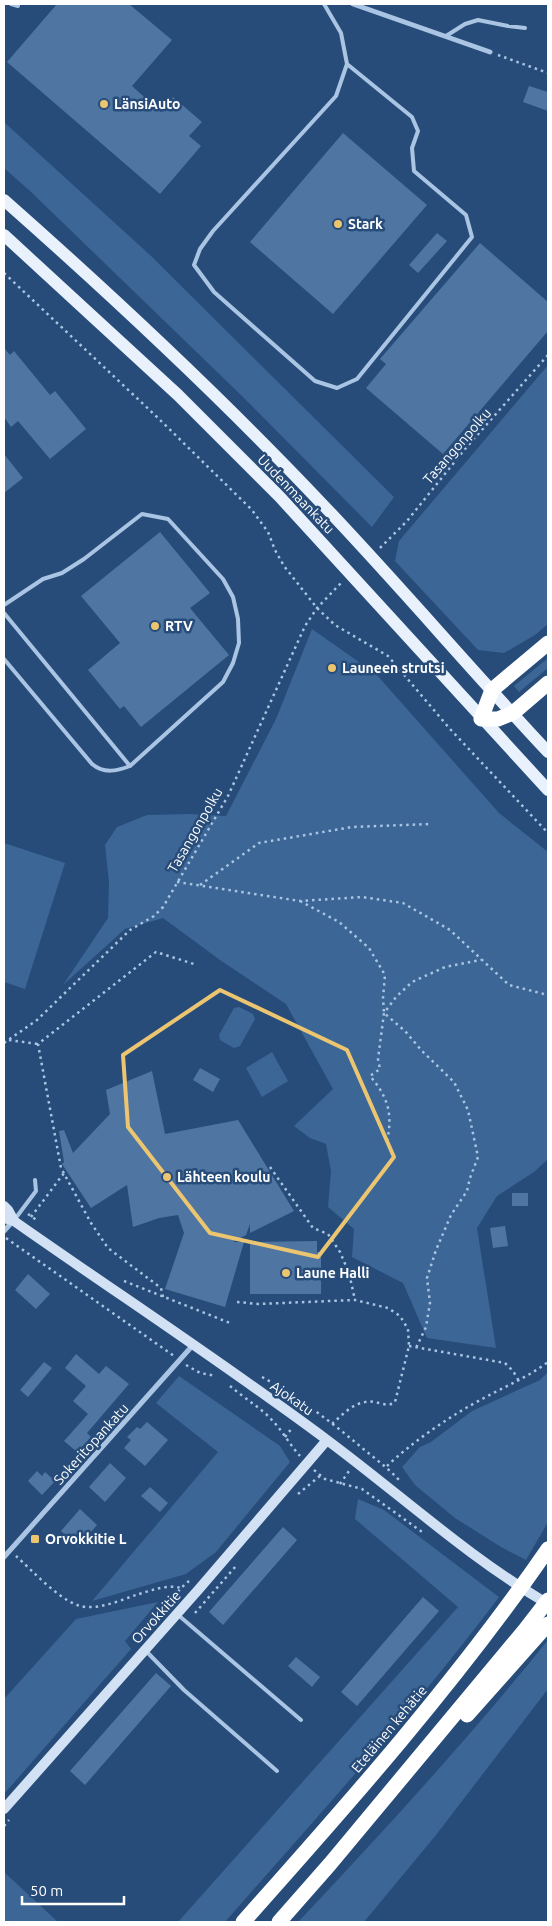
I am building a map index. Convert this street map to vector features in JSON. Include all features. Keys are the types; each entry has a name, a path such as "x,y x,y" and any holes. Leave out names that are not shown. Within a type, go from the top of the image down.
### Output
{"highway":[{"path":"548,643 492,690 481,719 498,719 513,713 548,683"},
{"name":"Eteläinen kehätie","path":"243,1922 445,1688 490,1631 548,1549"},
{"path":"330,1864 548,1600"},
{"path":"279,1922 548,1624"}],"main road":[{"name":"Uudenmaankatu","path":"4,200 131,313 247,426 381,566 548,752"},
{"name":"Uudenmaankatu","path":"4,235 178,395 279,496 378,603 481,719 548,790"}],"street":[{"path":"353,4 490,52"},
{"name":"Ajokatu","path":"4,1206 8,1210 9,1219 193,1345 327,1440 430,1523 491,1568 548,1604"},
{"path":"4,1231 9,1219"},
{"name":"Sokeritopankatu","path":"4,1557 193,1345"},
{"name":"Orvokkitie","path":"4,1809 177,1614 327,1440"}],"lane":[{"path":"11,4 18,6"},
{"path":"324,4 341,33 347,64 336,96 213,231 200,249 194,264 214,292 315,381 337,388 357,379 472,237 466,215 414,171 412,148 418,131 412,117 347,64"},
{"path":"446,36 465,24 478,20 526,28"},
{"path":"4,605 43,579 62,573 84,559 142,514 168,519 223,579 233,597 238,619 239,643 234,663 223,682 130,766 118,771 98,769 92,764 4,659"},
{"path":"4,613 130,766"},
{"path":"9,1219 36,1191 35,1180"},
{"path":"177,1614 301,1720"},
{"path":"145,1650 184,1690 277,1771"}],"path":[{"path":"490,52 548,73"},
{"path":"4,273 150,410 252,510 268,532 284,566 317,608 335,625 388,656 450,729 548,833"},
{"name":"Tasangonpolku","path":"379,548 407,521 465,449 548,355"},
{"name":"Tasangonpolku","path":"4,1043 37,1020 130,930 154,916 163,907 228,796 297,643 317,608 344,580"},
{"path":"199,886 259,843 352,827 430,824"},
{"path":"177,882 300,901 362,897 403,903 450,930 509,985 548,995"},
{"path":"300,901 340,922 369,948 385,975 382,998 384,1013 378,1059 380,1069 370,1076 381,1088 387,1101 390,1127 387,1141"},
{"path":"8,1040 38,1044 156,952 194,964"},
{"path":"384,1013 396,997 412,982 445,967 481,960"},
{"path":"384,1013 405,1031 422,1051 454,1082 468,1110 478,1157 470,1178 468,1191 451,1215 436,1250 427,1278 430,1303 426,1327 416,1348"},
{"path":"38,1044 61,1168 108,1248 161,1288 163,1297"},
{"path":"270,1167 313,1228 328,1234 340,1252 349,1273 355,1300"},
{"path":"31,1217 64,1173"},
{"path":"122,1280 230,1323"},
{"path":"238,1302 258,1304 355,1300 388,1308 400,1316 408,1329 409,1346 396,1402 389,1405 367,1401 358,1404 332,1424"},
{"path":"409,1346 505,1363 513,1370 519,1381"},
{"path":"387,1466 404,1450 470,1406 519,1381 548,1362"},
{"path":"362,1489 430,1537"},
{"path":"10,1550 64,1597 78,1606 92,1607 103,1605 166,1586 181,1588"}],"highlighted area":[{"path":"220,990 347,1050 394,1157 318,1257 210,1233 128,1127 123,1055"}],"shaded area":[{"path":"4,122 150,255 394,497 372,527 242,396 4,168"},
{"path":"548,365 548,624 535,635 504,653 478,650 395,561 399,541"},
{"path":"312,629 376,674 499,813 548,852 548,1159 534,1172 497,1196 477,1228 496,1348 427,1338 403,1283 352,1257 354,1229 328,1207 331,1171 326,1144 310,1138 294,1126 333,1089 286,1004 220,960 163,918 125,929 63,985 108,918 109,882 105,845 117,827 147,815 190,814 226,816 276,719"},
{"path":"548,658 548,668 519,692 514,686"},
{"path":"4,843 65,863 25,989 4,982"},
{"path":"239,1007 253,1014 255,1019 240,1046 234,1048 220,1040 219,1035 234,1008"},
{"path":"272,1052 288,1081 262,1097 246,1068"},
{"path":"548,1372 548,1522 526,1560 501,1547 455,1518 415,1485 402,1467 420,1447 431,1442 472,1411 540,1380"},
{"path":"179,1376 280,1446 290,1462 216,1552 186,1574 92,1601 218,1452 156,1403"},
{"path":"358,1499 384,1510 499,1597 400,1721 225,1922 178,1922 458,1607 355,1519"},
{"path":"158,1602 125,1641 131,1649 4,1794 4,1699 76,1619"},
{"path":"548,1640 548,1689 436,1835 364,1922 298,1922 426,1784"},
{"path":"4,1872 58,1922 4,1922"}],"building":[{"name":"LänsiAuto","path":"57,4 129,4 172,40 132,86 161,112 173,97 202,122 189,136 201,146 160,194 7,62"},
{"path":"529,86 548,92 548,111 523,102"},
{"name":"Stark","path":"343,133 427,205 333,314 250,242"},
{"path":"437,233 447,241 418,273 409,265"},
{"path":"480,243 548,302 548,331 443,454 366,388 386,364 380,359"},
{"path":"4,348 10,355 14,351 50,395 55,391 86,429 50,459 18,421 11,427 4,417"},
{"path":"4,454 23,478 4,493"},
{"name":"RTV","path":"160,532 210,593 190,608 229,655 141,727 124,706 120,709 88,670 120,643 81,596"},
{"path":"200,1068 220,1079 213,1092 193,1080"},
{"path":"152,1071 165,1134 238,1120 294,1211 250,1233 250,1224 246,1235 233,1242 244,1242 225,1307 165,1289 184,1233 178,1215 159,1218 133,1227 127,1185 91,1208 62,1164 64,1162 59,1131 64,1130 73,1153 110,1114 106,1090"},
{"path":"512,1193 528,1193 528,1206 512,1206"},
{"path":"505,1226 508,1246 493,1248 490,1228"},
{"name":"Laune Halli","path":"317,1241 317,1252 321,1252 321,1294 250,1294 250,1242"},
{"path":"28,1274 50,1294 36,1309 15,1290"},
{"path":"76,1354 99,1374 106,1366 129,1384 87,1433 91,1437 77,1452 64,1441 88,1414 73,1401 86,1386 65,1368"},
{"path":"44,1362 52,1368 28,1397 20,1390"},
{"path":"147,1422 168,1440 145,1466 124,1448 131,1440 127,1437 137,1427 140,1429"},
{"path":"110,1463 126,1478 105,1502 89,1487"},
{"path":"37,1471 42,1476 45,1472 55,1481 42,1495 28,1481"},
{"path":"150,1487 168,1503 160,1512 141,1496"},
{"path":"80,1509 97,1525 78,1547 61,1531"},
{"path":"283,1527 297,1540 223,1625 209,1612"},
{"path":"423,1597 439,1611 357,1706 341,1692"},
{"path":"296,1657 320,1677 312,1687 288,1666"},
{"path":"156,1673 171,1686 85,1785 70,1771"}],"place":[{"name":"LänsiAuto","path":"104,104"},
{"name":"Stark","path":"338,224"},
{"name":"RTV","path":"155,626"},
{"name":"Launeen strutsi","path":"332,668"},
{"name":"Lähteen koulu","path":"167,1177"},
{"name":"Laune Halli","path":"286,1273"},
{"name":"Orvokkitie L","path":"35,1539"}]}
